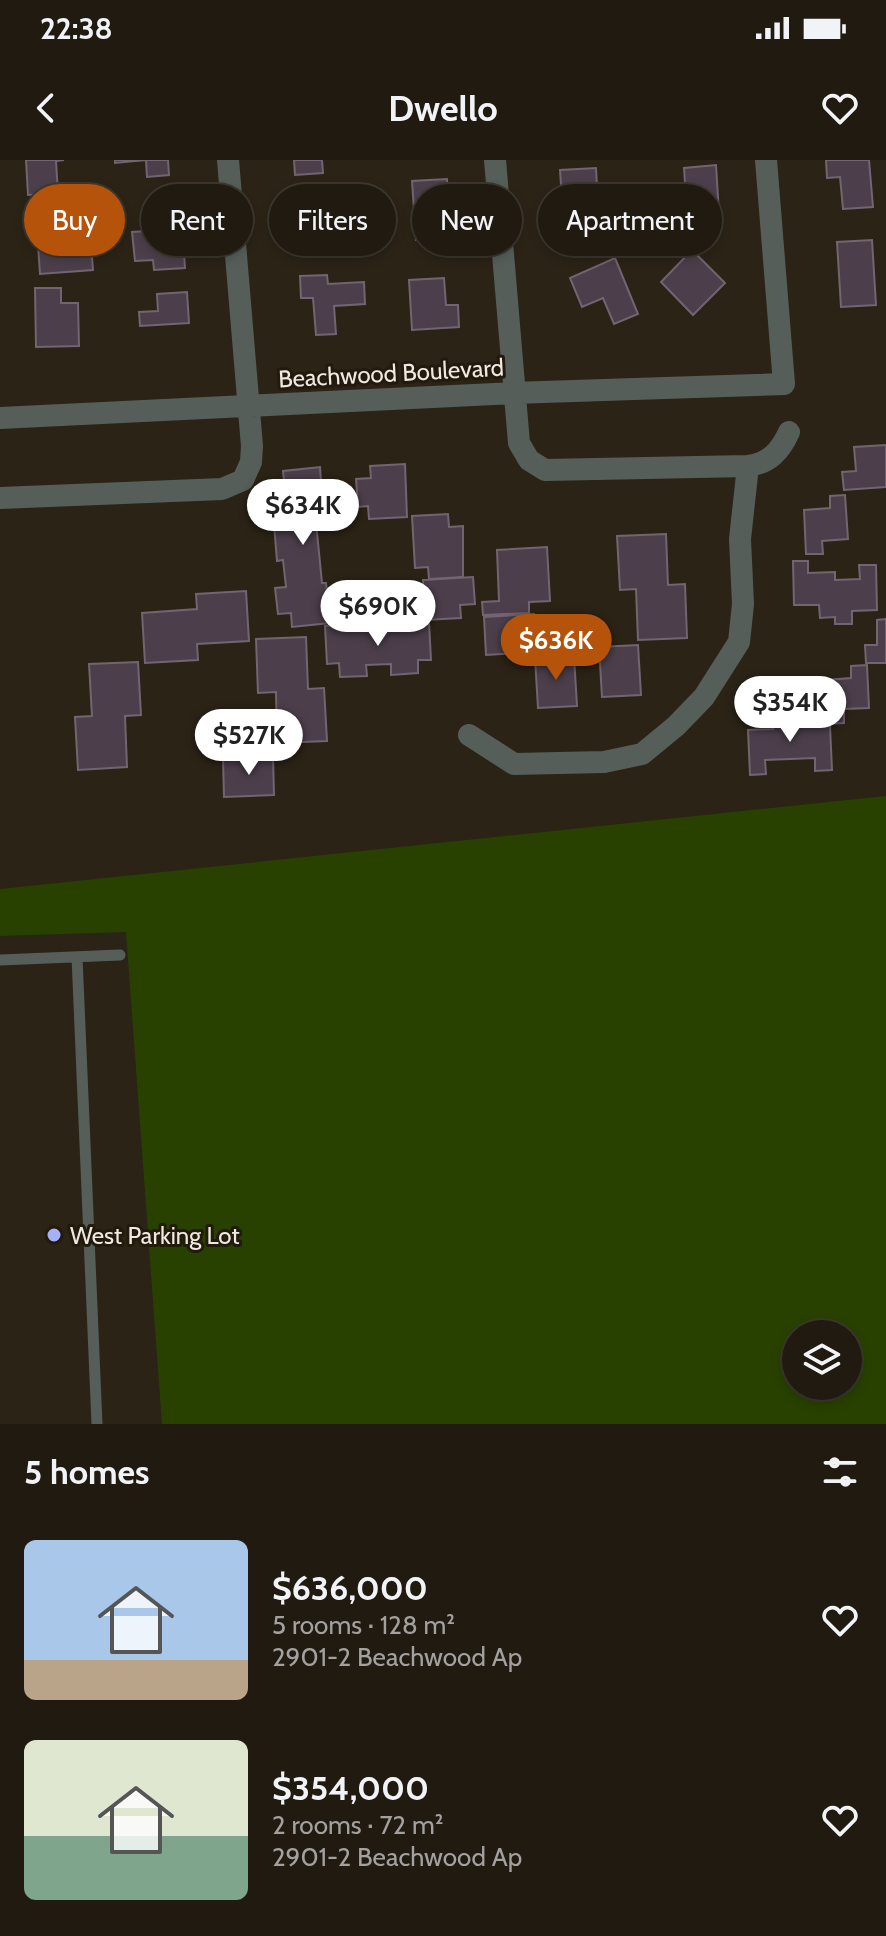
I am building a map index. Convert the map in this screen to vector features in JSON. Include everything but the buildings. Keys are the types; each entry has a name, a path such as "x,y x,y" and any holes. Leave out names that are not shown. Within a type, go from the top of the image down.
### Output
{"street":[{"path":"0,498 222,489 243,480 251,462 252,446 228,160"},
{"path":"495,160 513,393 519,443 529,460 545,470 748,466 765,463 783,445 789,432"},
{"name":"Beachwood Boulevard","path":"0,418 513,393 784,384 766,160"},
{"path":"469,735 514,764 604,762 642,754 676,726 704,697 739,642 743,604 740,539 748,466"}],"lane":[{"path":"0,960 120,955"},
{"path":"77,957 97,1424"}],"green space":[{"path":"886,796 886,1424 162,1424 126,932 0,936 0,889"}],"place":[{"name":"West Parking Lot","path":"54,1235"}]}
